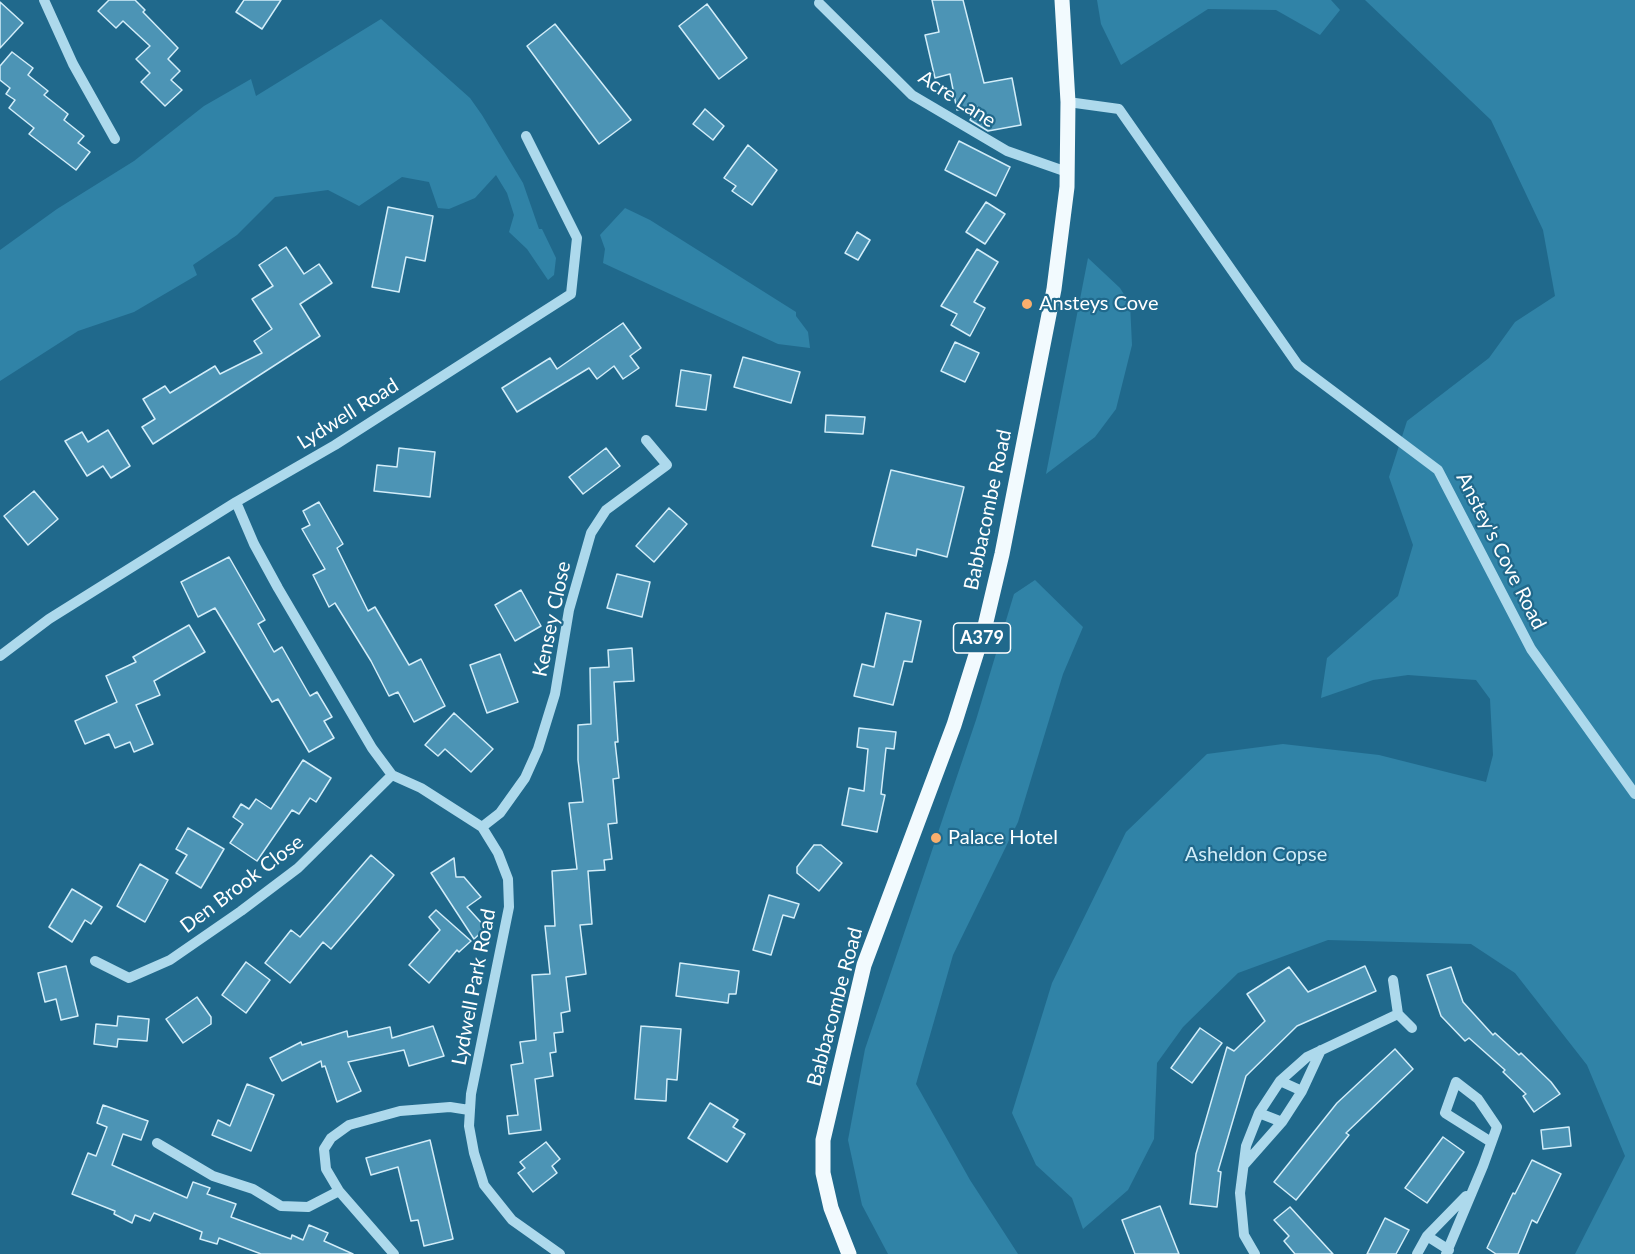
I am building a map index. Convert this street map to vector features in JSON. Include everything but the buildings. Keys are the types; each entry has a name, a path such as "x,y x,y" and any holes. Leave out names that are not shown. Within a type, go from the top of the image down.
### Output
{"main road":[{"name":"Babbacombe Road","path":"844,1253 823,1173 823,1140 864,966 954,725 985,626 1054,289 1067,172 1068,102 1062,0"}],"street":[{"path":"44,0 73,64 115,139"},
{"name":"Acre Lane","path":"819,3 912,94 1007,151 1067,172"},
{"name":"Anstey's Cove Road","path":"1068,102 1119,109 1298,365 1438,470 1531,649 1635,794"},
{"name":"Lydwell Road","path":"0,656 49,620 236,502 335,445 571,294 577,238 526,136"},
{"name":"Kensey Close","path":"482,827 500,813 525,778 538,749 555,694 569,610 591,533 606,510 667,465 646,440"},
{"name":"Lydwell Park Road","path":"236,502 254,544 278,588 372,748 392,775 421,788 482,827 498,853 508,879 509,907 469,1110 474,1153 484,1185 512,1220 560,1254"},
{"name":"Den Brook Close","path":"95,961 129,978 170,960 298,868 392,775"},
{"path":"1394,980 1398,1014 1412,1028"},
{"path":"1255,1254 1245,1234 1240,1193 1246,1146 1259,1113 1280,1081 1307,1057 1398,1014"},
{"path":"1244,1165 1282,1122 1302,1091 1321,1050"},
{"path":"1280,1081 1302,1091"},
{"path":"1427,1236 1448,1252 1497,1127 1478,1099 1456,1082 1445,1113 1491,1142"},
{"path":"394,1254 339,1191 326,1169 324,1149 331,1138 349,1125 400,1111 450,1107 469,1110"},
{"path":"1259,1113 1282,1122"},
{"path":"157,1143 213,1176 254,1189 281,1206 308,1208 339,1191"},
{"path":"1417,1254 1427,1236 1470,1192"}],"green space":[{"path":"1097,0 1331,0 1340,10 1320,35 1276,10 1208,9 1121,65 1101,24"},
{"name":"Asheldon Copse","path":"1365,0 1635,0 1635,1254 1575,1254 1625,1156 1587,1065 1515,973 1471,944 1328,940 1238,973 1183,1027 1157,1063 1154,1139 1128,1190 1083,1229 1072,1198 1036,1165 1012,1113 1052,983 1126,832 1207,754 1283,744 1379,755 1486,782 1493,755 1490,699 1476,680 1408,675 1373,680 1321,698 1327,658 1398,596 1413,545 1389,477 1407,421 1489,358 1515,322 1555,296 1543,230 1491,120"},
{"path":"381,19 470,98 482,115 523,183 539,229 542,229 556,258 554,275 548,280 527,249 509,232 514,215 507,193 496,175 475,198 449,209 438,208 429,182 402,177 359,206 328,190 275,197 237,235 193,265 197,275 134,312 78,331 0,381 0,250 57,209 134,161 204,106 251,79 256,96"},
{"path":"625,208 650,220 796,312 796,316 808,332 810,348 778,344 603,263 605,249 600,235"},
{"path":"1088,258 1120,288 1130,304 1132,345 1116,409 1095,437 1046,474"},
{"path":"1035,580 1083,627 1063,674 1018,822 953,955 916,1084 970,1180 1018,1254 888,1254 862,1205 848,1140 865,1049 976,720 1014,594"}],"place":[{"name":"Ansteys Cove","path":"1027,304"},
{"name":"Palace Hotel","path":"936,838"}]}
